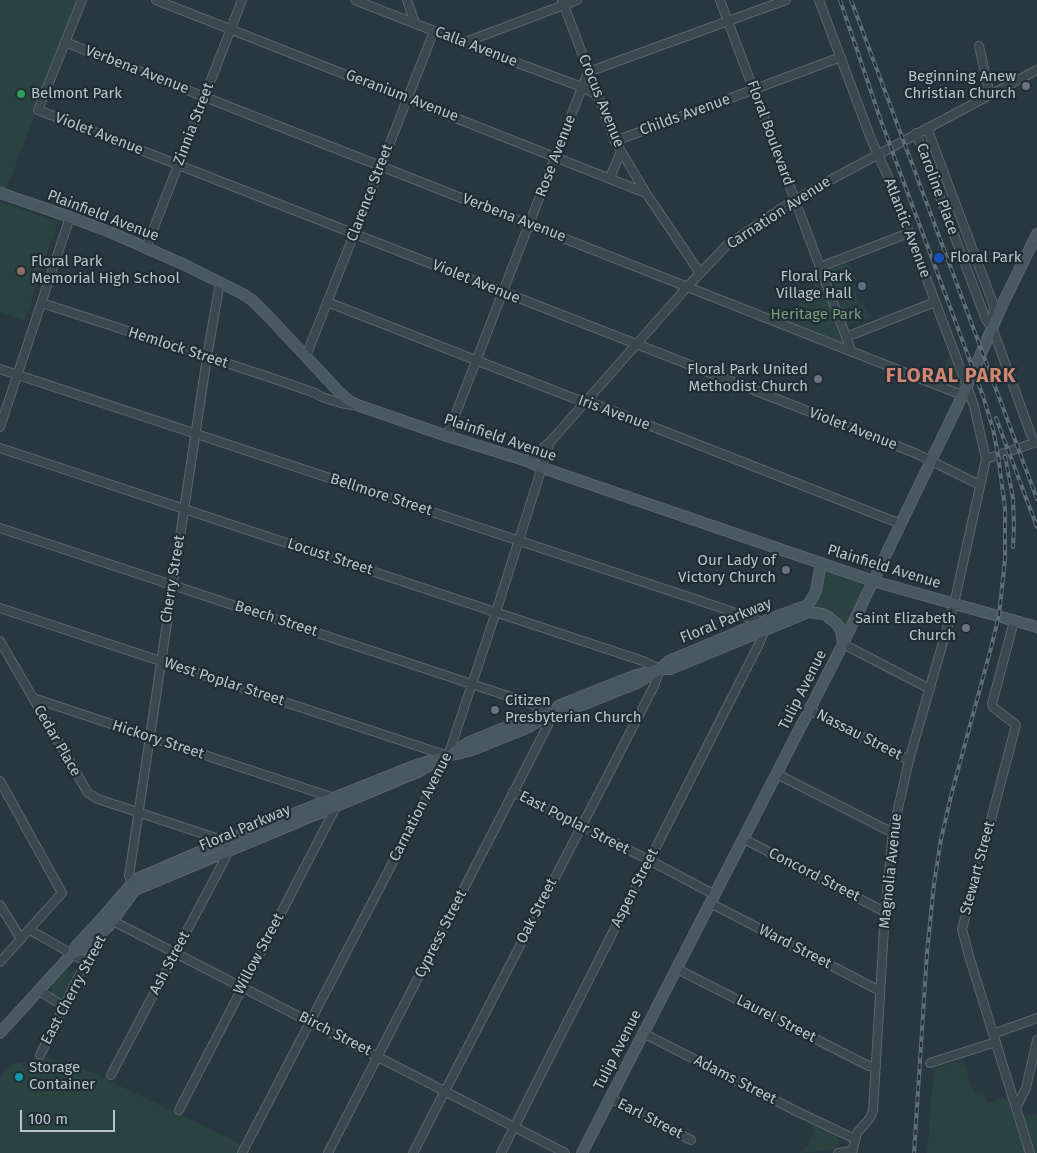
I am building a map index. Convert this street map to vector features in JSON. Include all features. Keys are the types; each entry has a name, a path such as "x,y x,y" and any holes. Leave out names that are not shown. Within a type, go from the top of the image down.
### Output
{"main road":[{"name":"Plainfield Avenue","path":"0,193 110,232 243,294 270,318 344,397 360,406 526,461 873,581 1037,627"},
{"name":"Tulip Avenue","path":"582,1153 843,644 1037,234"},
{"path":"821,563 816,591 808,609 827,616 836,623 840,630 843,644"},
{"name":"Floral Parkway","path":"0,1033 40,991 72,954 76,946 108,921 136,879 227,846 336,802 383,782 416,765 472,750 526,720 550,714 560,705 597,695 633,676 660,669 668,661 706,650 808,609"}],"street":[{"path":"65,42 82,0"},
{"name":"Geranium Avenue","path":"156,0 646,193"},
{"name":"Zinnia Street","path":"146,248 242,0"},
{"name":"Calla Avenue","path":"355,0 463,43 582,87 597,95"},
{"path":"363,3 371,0"},
{"path":"407,0 415,23"},
{"path":"463,43 563,3 577,0"},
{"name":"Floral Boulevard","path":"720,0 851,350"},
{"path":"588,72 786,0"},
{"name":"Atlantic Avenue","path":"819,0 889,179 964,390 974,406 986,459"},
{"name":"Crocus Avenue","path":"563,3 615,142 646,193 700,273"},
{"name":"Clarence Street","path":"306,356 434,31"},
{"name":"Verbena Avenue","path":"65,42 851,350 964,390"},
{"name":"Violet Avenue","path":"65,42 38,110 902,448 980,485"},
{"path":"979,46 990,95"},
{"name":"Childs Avenue","path":"615,142 841,57"},
{"name":"Carnation Avenue","path":"526,461 550,442 688,286 726,246 795,200 1037,70"},
{"name":"Rose Avenue","path":"447,436 588,72"},
{"path":"927,128 994,306 992,327 1035,442 986,459"},
{"name":"Caroline Place","path":"916,134 986,320 992,327"},
{"path":"610,178 621,151"},
{"path":"0,427 70,217"},
{"path":"820,267 909,233"},
{"name":"Cherry Street","path":"132,883 138,813 149,737 220,282"},
{"name":"Iris Avenue","path":"327,302 901,524"},
{"path":"846,337 934,302"},
{"name":"Hemlock Street","path":"42,303 269,377 322,397 360,406"},
{"name":"Bellmore Street","path":"0,369 692,598 763,626"},
{"path":"315,393 325,391 331,384"},
{"name":"Carnation Avenue","path":"242,1153 448,756 550,442"},
{"name":"Locust Street","path":"0,448 643,661 660,669"},
{"name":"Magnolia Avenue","path":"852,1152 858,1131 872,1114 885,912 893,831 909,760 954,604 986,459"},
{"name":"Beech Street","path":"0,528 532,704 550,714"},
{"name":"West Poplar Street","path":"0,608 448,756"},
{"name":"Stewart Street","path":"1014,621 992,704 993,707 1016,725 962,929 1030,1153"},
{"name":"Aspen Street","path":"501,1153 756,650 763,626"},
{"name":"Cedar Place","path":"0,641 88,794 227,846"},
{"path":"843,644 930,688"},
{"name":"Oak Street","path":"413,1153 654,686 660,669"},
{"name":"Hickory Street","path":"33,698 284,782"},
{"name":"Nassau Street","path":"810,710 909,760"},
{"name":"Cypress Street","path":"328,1153 548,725 550,714"},
{"path":"777,774 887,830 893,831"},
{"path":"0,781 62,893 0,962"},
{"name":"Floral Parkway","path":"284,782 336,802"},
{"name":"East Poplar Street","path":"513,792 649,860 712,899"},
{"name":"Willow Street","path":"179,1110 336,802"},
{"name":"Concord Street","path":"744,839 885,912"},
{"name":"Ash Street","path":"111,1075 175,952 227,846"},
{"name":"Ward Street","path":"712,899 880,991"},
{"path":"0,905 21,939"},
{"name":"Birch Street","path":"108,921 242,986 565,1153"},
{"name":"East Cherry Street","path":"40,1054 108,921"},
{"path":"30,930 86,962"},
{"name":"Laurel Street","path":"677,969 869,1066 876,1067"},
{"path":"40,991 65,1007"},
{"path":"993,1034 1037,1018"},
{"name":"Adams Street","path":"644,1033 855,1140"},
{"path":"1017,1106 1026,1088 1037,1040"},
{"path":"930,1063 996,1042"},
{"name":"Earl Street","path":"610,1098 691,1140"},
{"path":"838,1153 852,1152"}],"green space":[{"name":"Belmont Park","path":"0,0 79,0 6,190 0,189"},
{"name":"Floral Park Memorial High School","path":"0,202 58,222 25,321 0,312"},
{"path":"849,262 855,278 851,280 860,304 864,303 870,318 848,326 828,270"},
{"name":"Heritage Park","path":"822,275 849,349 789,325 800,303"},
{"path":"950,352 963,381 960,388 939,380"},
{"path":"827,571 861,584 863,590 847,624 843,625 815,608 823,575"},
{"path":"71,970 74,975 62,998 57,999 52,995 51,987 66,971"},
{"path":"38,1056 76,1065 246,1146 242,1153 0,1153 0,1077 11,1065 20,1062 23,1063 23,1067"},
{"path":"963,1059 974,1094 983,1091 987,1103 1010,1096 1013,1107 1022,1116 1037,1114 1037,1153 927,1153 934,1069"},
{"path":"809,1123 837,1136 838,1147 800,1153 809,1144 814,1132 813,1127"}],"railway":[{"path":"840,0 881,121 983,396 993,429 1005,508 1005,560 999,615 952,792 941,839 934,884 927,953 914,1153"},
{"path":"851,0 1037,499"},
{"path":"996,418 1037,527"},
{"path":"1005,456 1013,498 1013,547"}],"place":[{"name":"Beginning Anew Christian Church","path":"1026,86"},
{"name":"Belmont Park","path":"21,94"},
{"name":"Floral Park","path":"939,258"},
{"name":"Floral Park Memorial High School","path":"21,271"},
{"name":"Floral Park Village Hall","path":"862,286"},
{"name":"Floral Park United Methodist Church","path":"818,379"},
{"name":"Our Lady of Victory Church","path":"786,570"},
{"name":"Saint Elizabeth Church","path":"966,628"},
{"name":"Citizen Presbyterian Church","path":"495,710"},
{"name":"Storage Container","path":"19,1077"}],"district":[{"name":"FLORAL PARK","path":"951,376"}]}
